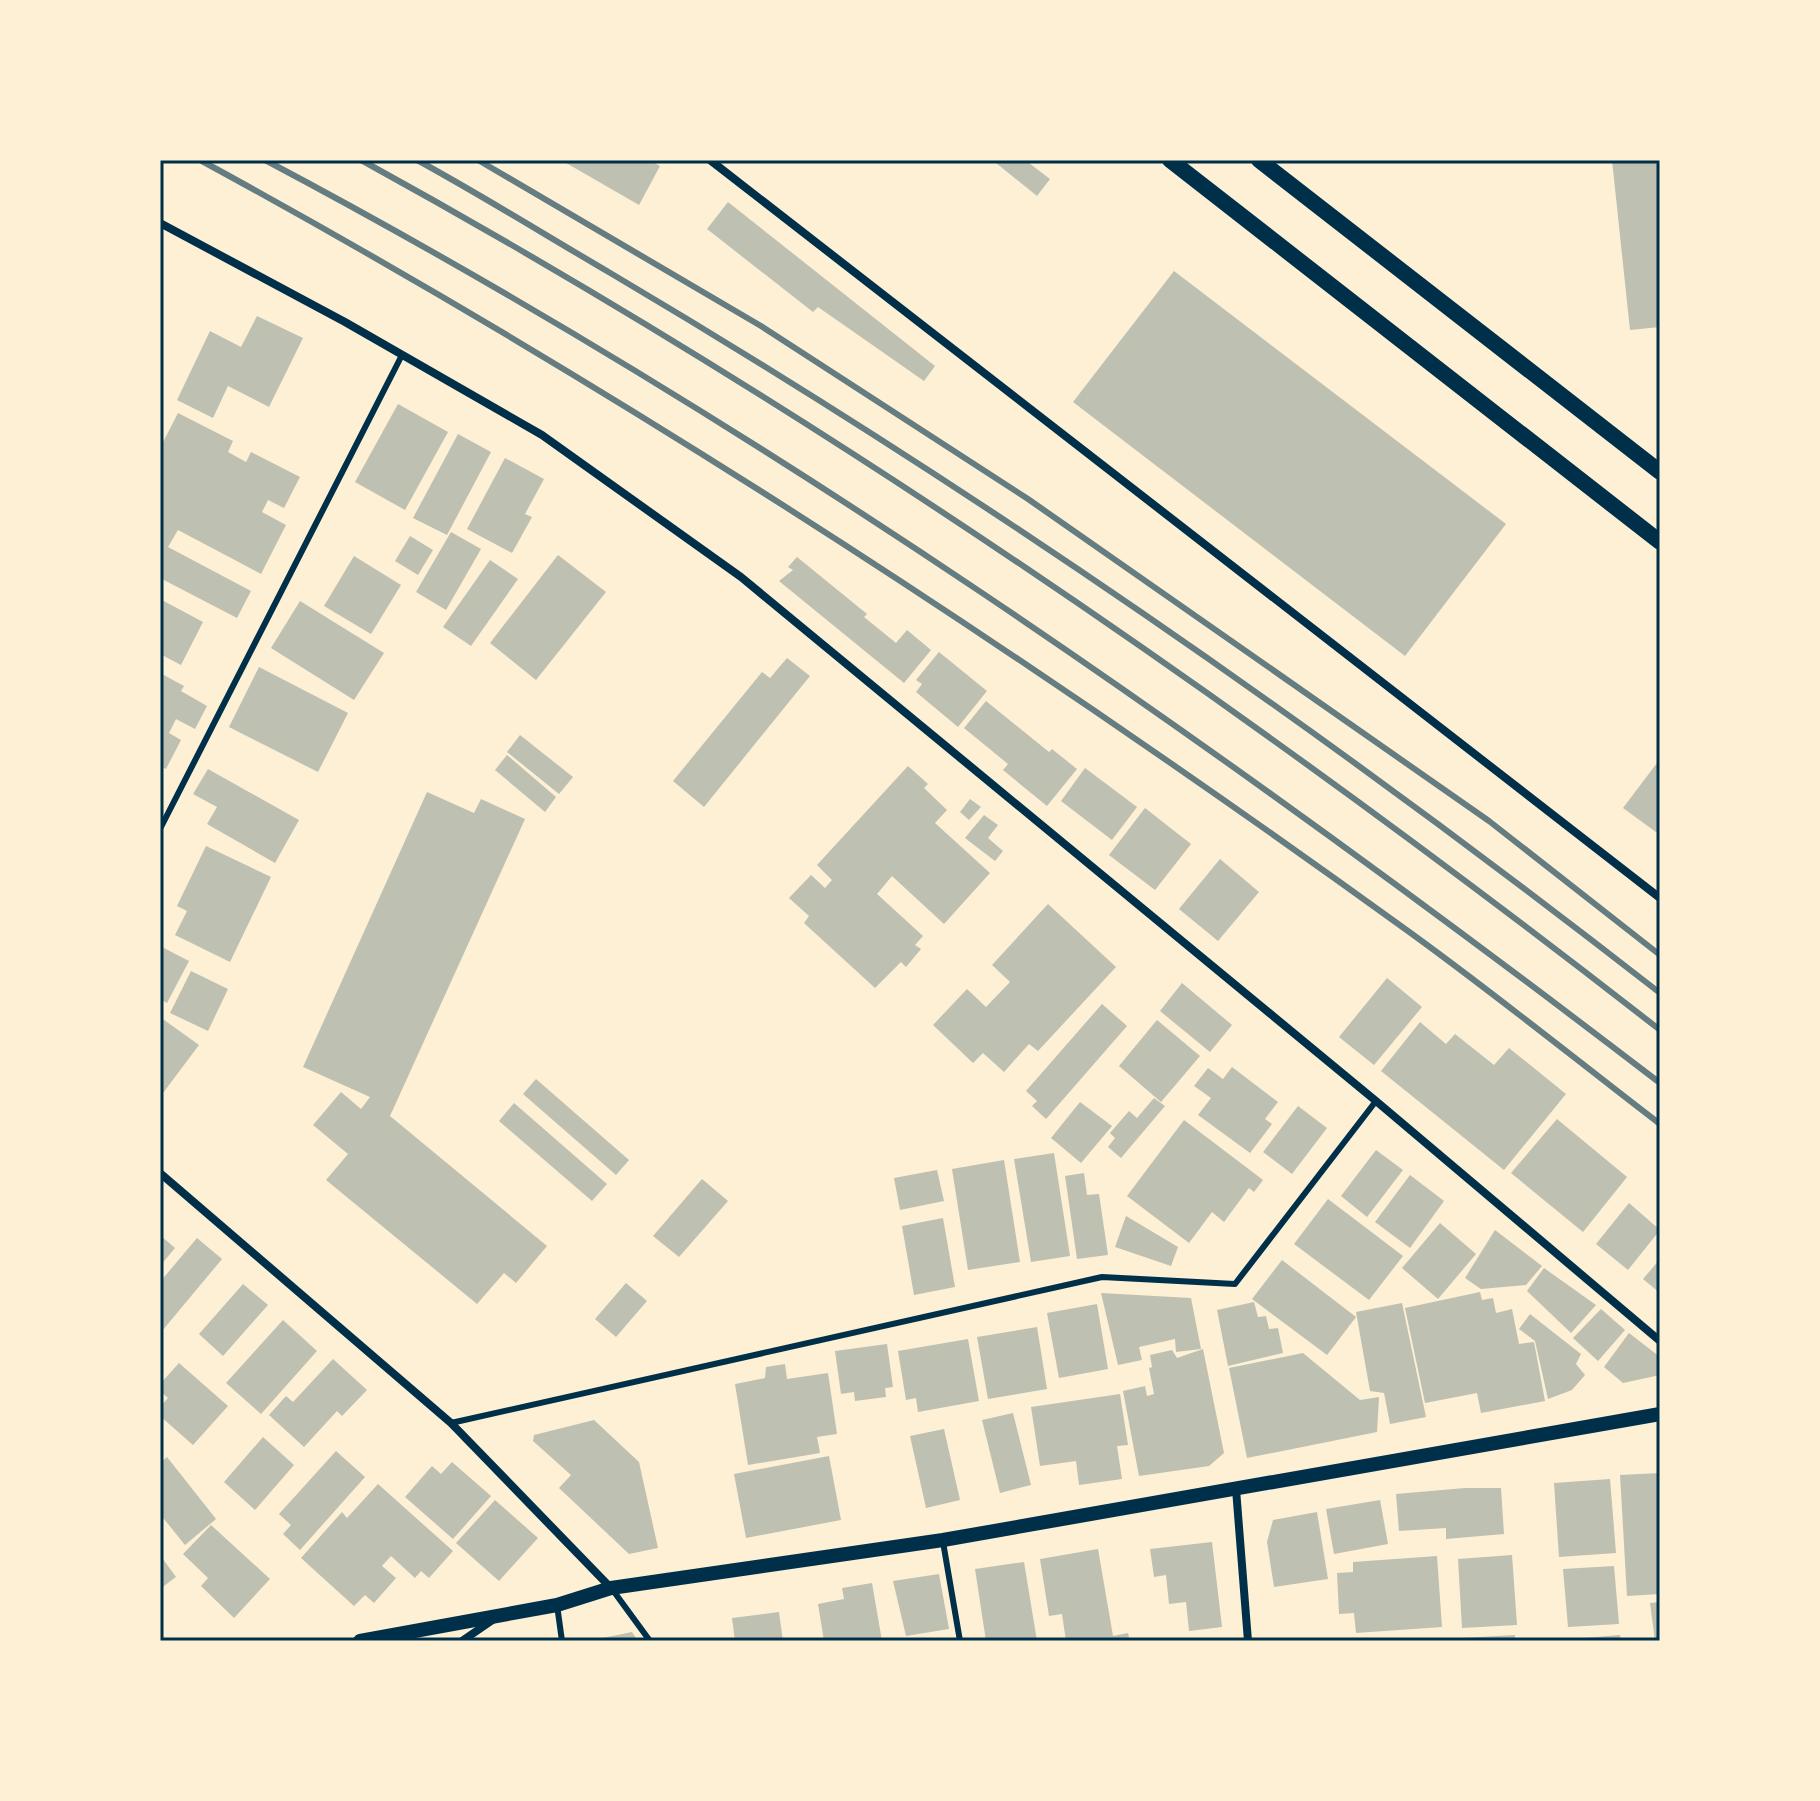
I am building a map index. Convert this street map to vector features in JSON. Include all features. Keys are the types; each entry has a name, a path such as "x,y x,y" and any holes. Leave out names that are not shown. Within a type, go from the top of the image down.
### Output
{"main road":[{"path":"1170,160 1660,542"},
{"path":"1259,160 1660,472"}],"street":[{"path":"710,160 1660,898"},
{"path":"160,223 542,435 741,577 1376,1101 1660,1341"},
{"path":"160,1173 451,1423 611,1588"},
{"path":"360,1641 557,1605 611,1588 943,1540 1660,1414"},
{"path":"1236,1489 1248,1641"},
{"path":"462,1641 501,1615"}],"lane":[{"path":"160,829 402,355"},
{"path":"451,1423 1102,1277 1235,1284 1376,1101"},
{"path":"943,1540 960,1641"},
{"path":"611,1588 650,1641"},
{"path":"557,1605 562,1641"}],"building":[{"path":"561,160 649,160 660,166 639,205"},
{"path":"999,160 1025,160 1050,179 1037,196 996,163"},
{"path":"1612,160 1660,160 1660,327 1630,330"},
{"path":"728,202 935,366 924,381 818,307 813,312 707,229"},
{"path":"1174,271 1506,524 1405,656 1073,402"},
{"path":"257,316 303,338 269,407 228,386 213,418 177,400 210,331 241,347"},
{"path":"398,404 448,432 405,510 355,482"},
{"path":"178,413 233,441 228,452 246,462 251,452 300,477 284,508 268,500 262,512 286,525 261,574 178,530 168,547 251,591 237,618 160,578 160,448"},
{"path":"458,434 491,452 447,535 413,518"},
{"path":"505,458 544,479 525,514 532,517 512,553 467,529"},
{"path":"451,532 481,549 446,610 416,592"},
{"path":"410,536 433,550 418,575 395,561"},
{"path":"558,555 606,592 536,680 490,643"},
{"path":"354,556 401,585 371,634 324,606"},
{"path":"797,557 867,614 864,617 896,643 907,630 931,650 904,683 779,581 793,570 788,567"},
{"path":"490,560 518,579 471,646 443,627"},
{"path":"160,599 203,622 181,665 160,654"},
{"path":"300,601 384,653 354,700 271,648"},
{"path":"939,652 987,691 958,727 916,692 922,684 916,680"},
{"path":"787,658 810,676 704,807 673,781 762,672 770,678"},
{"path":"259,667 348,713 318,772 229,727"},
{"path":"160,673 184,686 181,691 207,706 195,729 176,719 169,733 181,740 166,769 160,766"},
{"path":"986,701 1049,752 1052,749 1077,769 1047,806 1003,770 1008,764 964,728"},
{"path":"520,735 573,777 559,794 507,752"},
{"path":"507,755 556,797 545,812 495,770"},
{"path":"1660,759 1660,835 1623,808"},
{"path":"908,766 928,784 924,788 947,810 935,823 990,873 944,924 892,876 877,894 923,936 915,945 921,949 906,967 901,962 875,988 804,923 809,916 789,898 811,875 825,888 832,880 817,865"},
{"path":"1085,768 1137,807 1112,840 1061,801"},
{"path":"208,769 299,820 275,863 207,824 217,807 193,794"},
{"path":"427,792 474,813 481,799 525,819 390,1116 547,1246 516,1283 504,1273 477,1304 326,1180 348,1154 313,1125 341,1092 361,1109 370,1097 303,1067"},
{"path":"970,799 981,807 969,820 960,812"},
{"path":"1145,808 1191,844 1155,890 1109,855"},
{"path":"984,815 998,825 988,838 1003,851 995,861 965,838"},
{"path":"206,846 271,877 230,962 175,935 187,911 177,906"},
{"path":"1220,859 1259,892 1218,941 1179,909"},
{"path":"1048,904 1116,967 1038,1051 1029,1044 1004,1072 983,1053 973,1063 933,1025 967,989 986,1007 1010,982 992,965"},
{"path":"160,946 189,961 167,1003 160,999"},
{"path":"191,971 228,989 208,1031 170,1013"},
{"path":"1387,978 1422,1007 1374,1065 1339,1037"},
{"path":"1182,983 1232,1025 1210,1052 1160,1011"},
{"path":"1102,1004 1127,1026 1046,1119 1032,1106 1037,1101 1026,1091"},
{"path":"160,1017 199,1045 160,1097"},
{"path":"1157,1020 1200,1056 1161,1102 1119,1066"},
{"path":"1420,1022 1446,1044 1455,1034 1494,1065 1509,1048 1566,1094 1504,1170 1381,1071"},
{"path":"1232,1067 1278,1102 1265,1119 1272,1124 1250,1153 1198,1115 1211,1098 1194,1086 1208,1068 1223,1079"},
{"path":"536,1079 629,1160 616,1175 523,1094"},
{"path":"1154,1098 1165,1106 1121,1158 1108,1147 1115,1138 1110,1133 1129,1111 1137,1118"},
{"path":"1080,1102 1112,1126 1081,1163 1051,1138"},
{"path":"514,1103 607,1184 592,1201 499,1121"},
{"path":"1298,1106 1327,1128 1292,1174 1263,1152"},
{"path":"1557,1119 1627,1177 1583,1232 1511,1173"},
{"path":"1184,1120 1263,1180 1254,1192 1249,1188 1224,1222 1212,1212 1189,1243 1127,1196"},
{"path":"1376,1150 1403,1170 1367,1217 1341,1196"},
{"path":"1054,1153 1070,1256 1031,1262 1014,1159"},
{"path":"1004,1160 1020,1262 968,1270 952,1169"},
{"path":"937,1170 944,1201 900,1210 894,1178"},
{"path":"1084,1173 1087,1195 1099,1194 1108,1255 1077,1259 1065,1176"},
{"path":"1410,1175 1444,1201 1410,1248 1375,1222"},
{"path":"702,1179 728,1201 679,1257 653,1236"},
{"path":"1328,1199 1403,1256 1369,1300 1294,1244"},
{"path":"1629,1203 1660,1230 1628,1270 1596,1244"},
{"path":"1126,1216 1178,1247 1171,1266 1115,1247"},
{"path":"943,1218 955,1287 914,1295 902,1226"},
{"path":"1440,1223 1476,1254 1438,1299 1402,1268"},
{"path":"1495,1230 1542,1266 1526,1285 1481,1289 1465,1278"},
{"path":"160,1235 175,1248 160,1266"},
{"path":"197,1238 222,1259 162,1331 160,1282"},
{"path":"1660,1259 1660,1293 1643,1279"},
{"path":"1282,1260 1356,1317 1327,1355 1252,1299"},
{"path":"1544,1268 1596,1305 1571,1333 1527,1291"},
{"path":"626,1283 647,1301 616,1337 595,1319"},
{"path":"243,1284 268,1305 223,1356 199,1334"},
{"path":"1480,1292 1482,1300 1493,1298 1496,1313 1512,1309 1519,1344 1534,1342 1545,1401 1481,1413 1477,1393 1425,1403 1405,1308"},
{"path":"1101,1293 1191,1298 1201,1349 1176,1352 1175,1339 1139,1347 1142,1360 1118,1365"},
{"path":"1254,1302 1258,1317 1266,1316 1269,1329 1278,1328 1283,1353 1228,1366 1217,1310"},
{"path":"1402,1303 1426,1417 1390,1424 1384,1393 1370,1391 1356,1312"},
{"path":"1097,1304 1108,1369 1059,1378 1047,1313"},
{"path":"1601,1309 1625,1330 1598,1361 1573,1338"},
{"path":"1530,1314 1581,1354 1576,1364 1585,1375 1572,1390 1548,1399 1535,1341 1519,1329"},
{"path":"283,1320 317,1351 261,1414 226,1383"},
{"path":"1037,1327 1047,1389 988,1399 977,1337"},
{"path":"1629,1333 1660,1357 1660,1375 1623,1383 1604,1367"},
{"path":"968,1339 979,1401 918,1412 916,1398 906,1400 898,1351"},
{"path":"887,1344 893,1387 885,1388 886,1397 855,1401 854,1392 841,1394 835,1351"},
{"path":"1203,1349 1224,1453 1209,1466 1139,1476 1123,1391 1145,1386 1147,1396 1154,1394 1150,1355 1172,1350 1177,1358"},
{"path":"1303,1353 1360,1400 1379,1397 1377,1432 1247,1458 1229,1368"},
{"path":"333,1359 367,1390 342,1416 337,1411 304,1447 269,1415 286,1396 293,1402"},
{"path":"179,1363 228,1406 193,1445 160,1416 160,1407 168,1398 160,1391 160,1384"},
{"path":"785,1364 787,1379 828,1373 837,1434 817,1437 820,1453 748,1465 735,1384 765,1378 766,1367"},
{"path":"1120,1394 1128,1445 1117,1446 1122,1479 1079,1485 1076,1461 1040,1466 1031,1407"},
{"path":"1013,1413 1031,1485 1000,1493 982,1420"},
{"path":"594,1420 639,1462 658,1548 629,1554 559,1488 571,1475 533,1441 534,1435"},
{"path":"944,1429 960,1500 926,1508 910,1436"},
{"path":"263,1437 294,1465 255,1510 224,1482"},
{"path":"336,1451 365,1477 300,1550 283,1534 291,1525 279,1514"},
{"path":"829,1456 841,1520 746,1538 734,1474"},
{"path":"167,1457 216,1519 185,1545 160,1514 160,1463"},
{"path":"452,1462 491,1496 453,1539 405,1497 432,1466 441,1474"},
{"path":"1660,1473 1660,1594 1627,1596 1620,1475"},
{"path":"1610,1479 1616,1553 1559,1557 1554,1483"},
{"path":"378,1484 453,1551 429,1578 421,1571 415,1578 391,1556 382,1566 396,1578 374,1603 365,1595 354,1606 301,1558 342,1512 347,1518"},
{"path":"1501,1488 1504,1534 1446,1539 1446,1528 1399,1531 1396,1494"},
{"path":"495,1500 538,1538 499,1581 456,1543"},
{"path":"1380,1500 1388,1544 1334,1554 1326,1509"},
{"path":"1317,1512 1328,1579 1274,1587 1267,1542 1273,1520"},
{"path":"211,1525 270,1579 234,1618 201,1586 208,1578 183,1554"},
{"path":"1212,1542 1222,1627 1189,1631 1186,1602 1169,1604 1166,1575 1154,1577 1150,1549"},
{"path":"1098,1549 1113,1636 1128,1633 1130,1641 1066,1641 1062,1614 1049,1616 1040,1559"},
{"path":"160,1555 176,1577 160,1589"},
{"path":"1512,1555 1517,1625 1462,1628 1458,1559"},
{"path":"1437,1556 1442,1627 1356,1633 1354,1613 1339,1614 1337,1573 1353,1572 1353,1562"},
{"path":"1024,1562 1037,1641 986,1641 975,1569"},
{"path":"1614,1566 1619,1624 1568,1627 1563,1569"},
{"path":"939,1574 949,1629 906,1636 893,1581"},
{"path":"872,1583 882,1641 824,1641 818,1604 844,1599 842,1588"},
{"path":"1660,1602 1660,1641 1655,1641 1650,1603"},
{"path":"779,1612 783,1641 735,1641 732,1618"},
{"path":"632,1632 638,1641 593,1640"},
{"path":"1515,1635 1515,1641 1462,1641 1461,1638"},
{"path":"1620,1635 1621,1641 1572,1639"}],"railway":[{"path":"200,160 509,336 662,429 962,621 1401,926 1660,1124"},
{"path":"265,160 448,260 628,367 806,477 982,593 1155,711 1325,833 1660,1083"},
{"path":"361,160 531,256 699,357 865,461 1028,569 1348,794 1660,1030"},
{"path":"417,160 748,356 1016,528 1148,617 1407,801 1660,993"},
{"path":"478,160 761,326 1028,499 1489,821 1660,955"}]}
